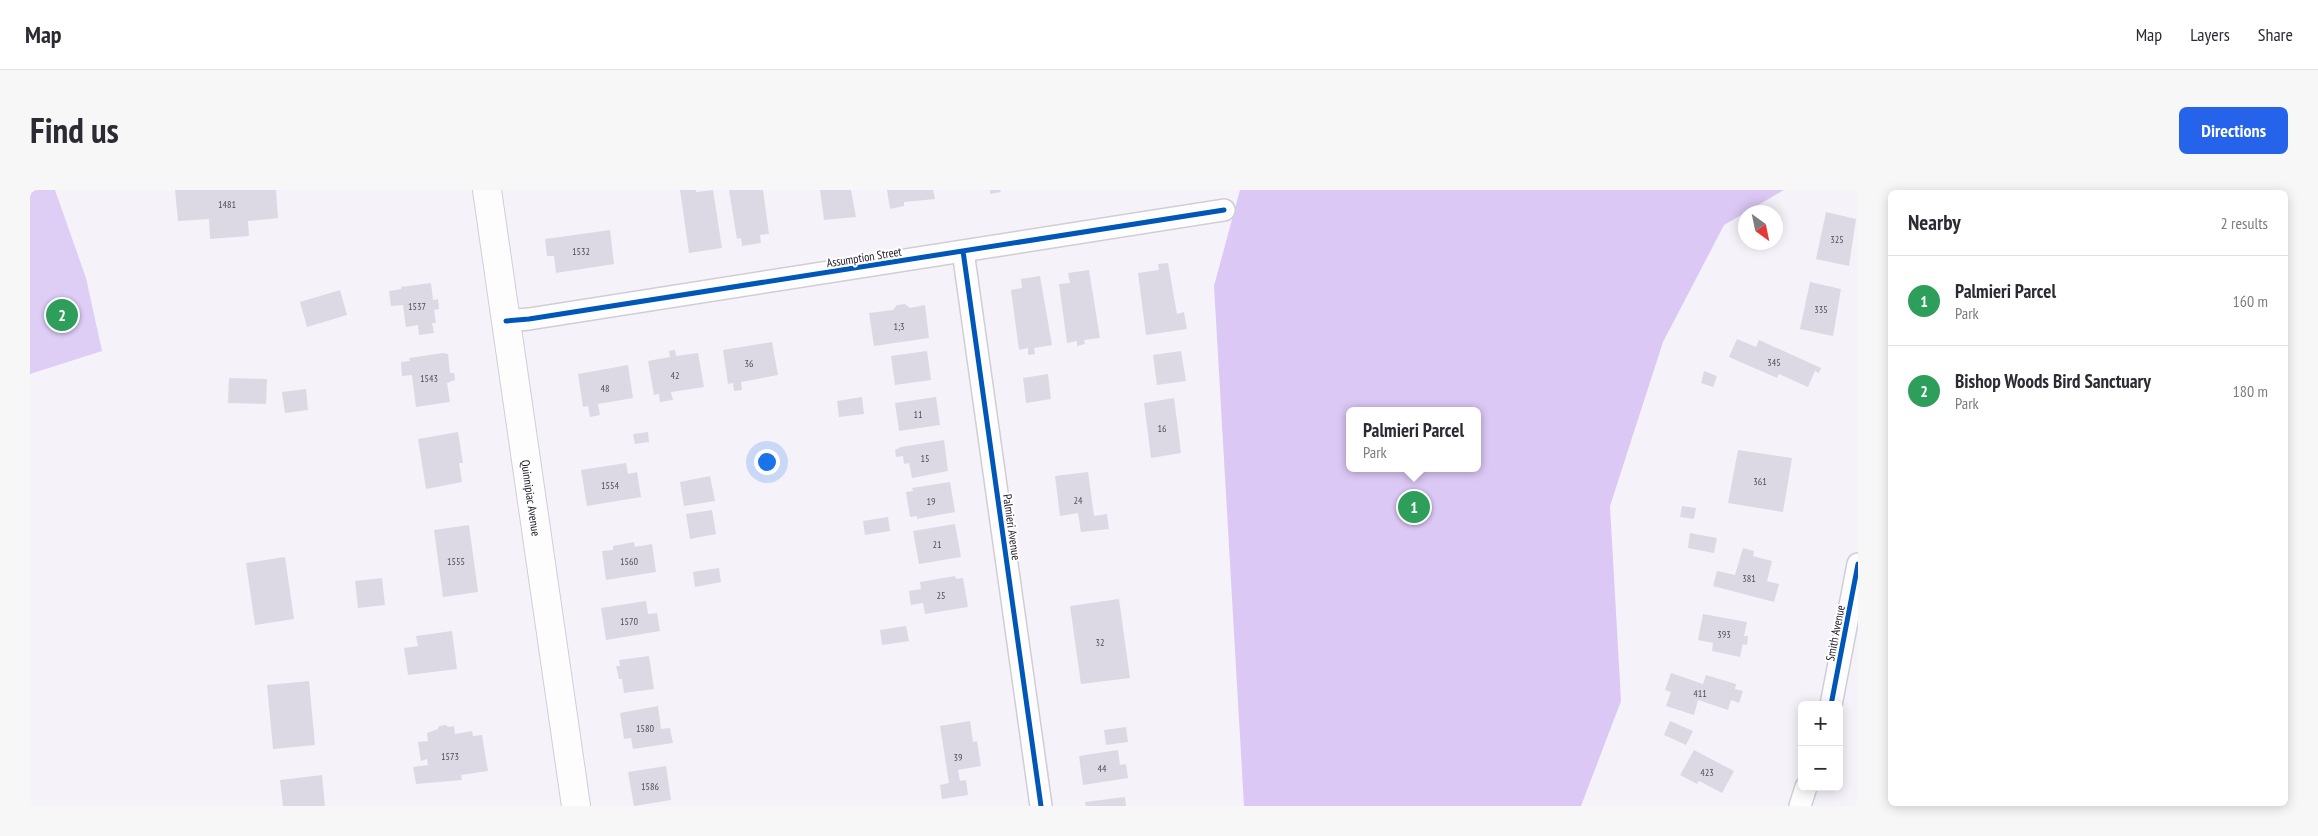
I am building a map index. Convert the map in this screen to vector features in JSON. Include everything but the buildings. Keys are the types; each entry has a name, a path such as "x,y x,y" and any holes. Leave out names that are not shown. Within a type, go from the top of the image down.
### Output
{"main road":[{"name":"Quinnipiac Avenue","path":"487,190 576,806"}],"street":[{"name":"Assumption Street","path":"506,321 529,319 1224,210"},
{"name":"Palmieri Avenue","path":"963,251 1041,806"},
{"name":"Smith Avenue","path":"1832,701 1858,564"},
{"path":"1800,806 1805,791"}],"shaded area":[{"path":"30,190 55,190 86,278 102,351 30,374"},
{"path":"1240,190 1784,190 1758,205 1738,205 1738,217 1724,225 1663,342 1610,506 1621,701 1581,806 1244,806 1214,286"}],"cycle path":[{"path":"506,321 529,319 1224,210"},
{"path":"963,251 1041,806"},
{"path":"1832,701 1858,564"}],"place":[{"name":"Bishop Woods Bird Sanctuary","path":"62,315"},
{"name":"Palmieri Parcel","path":"1414,507"}]}
